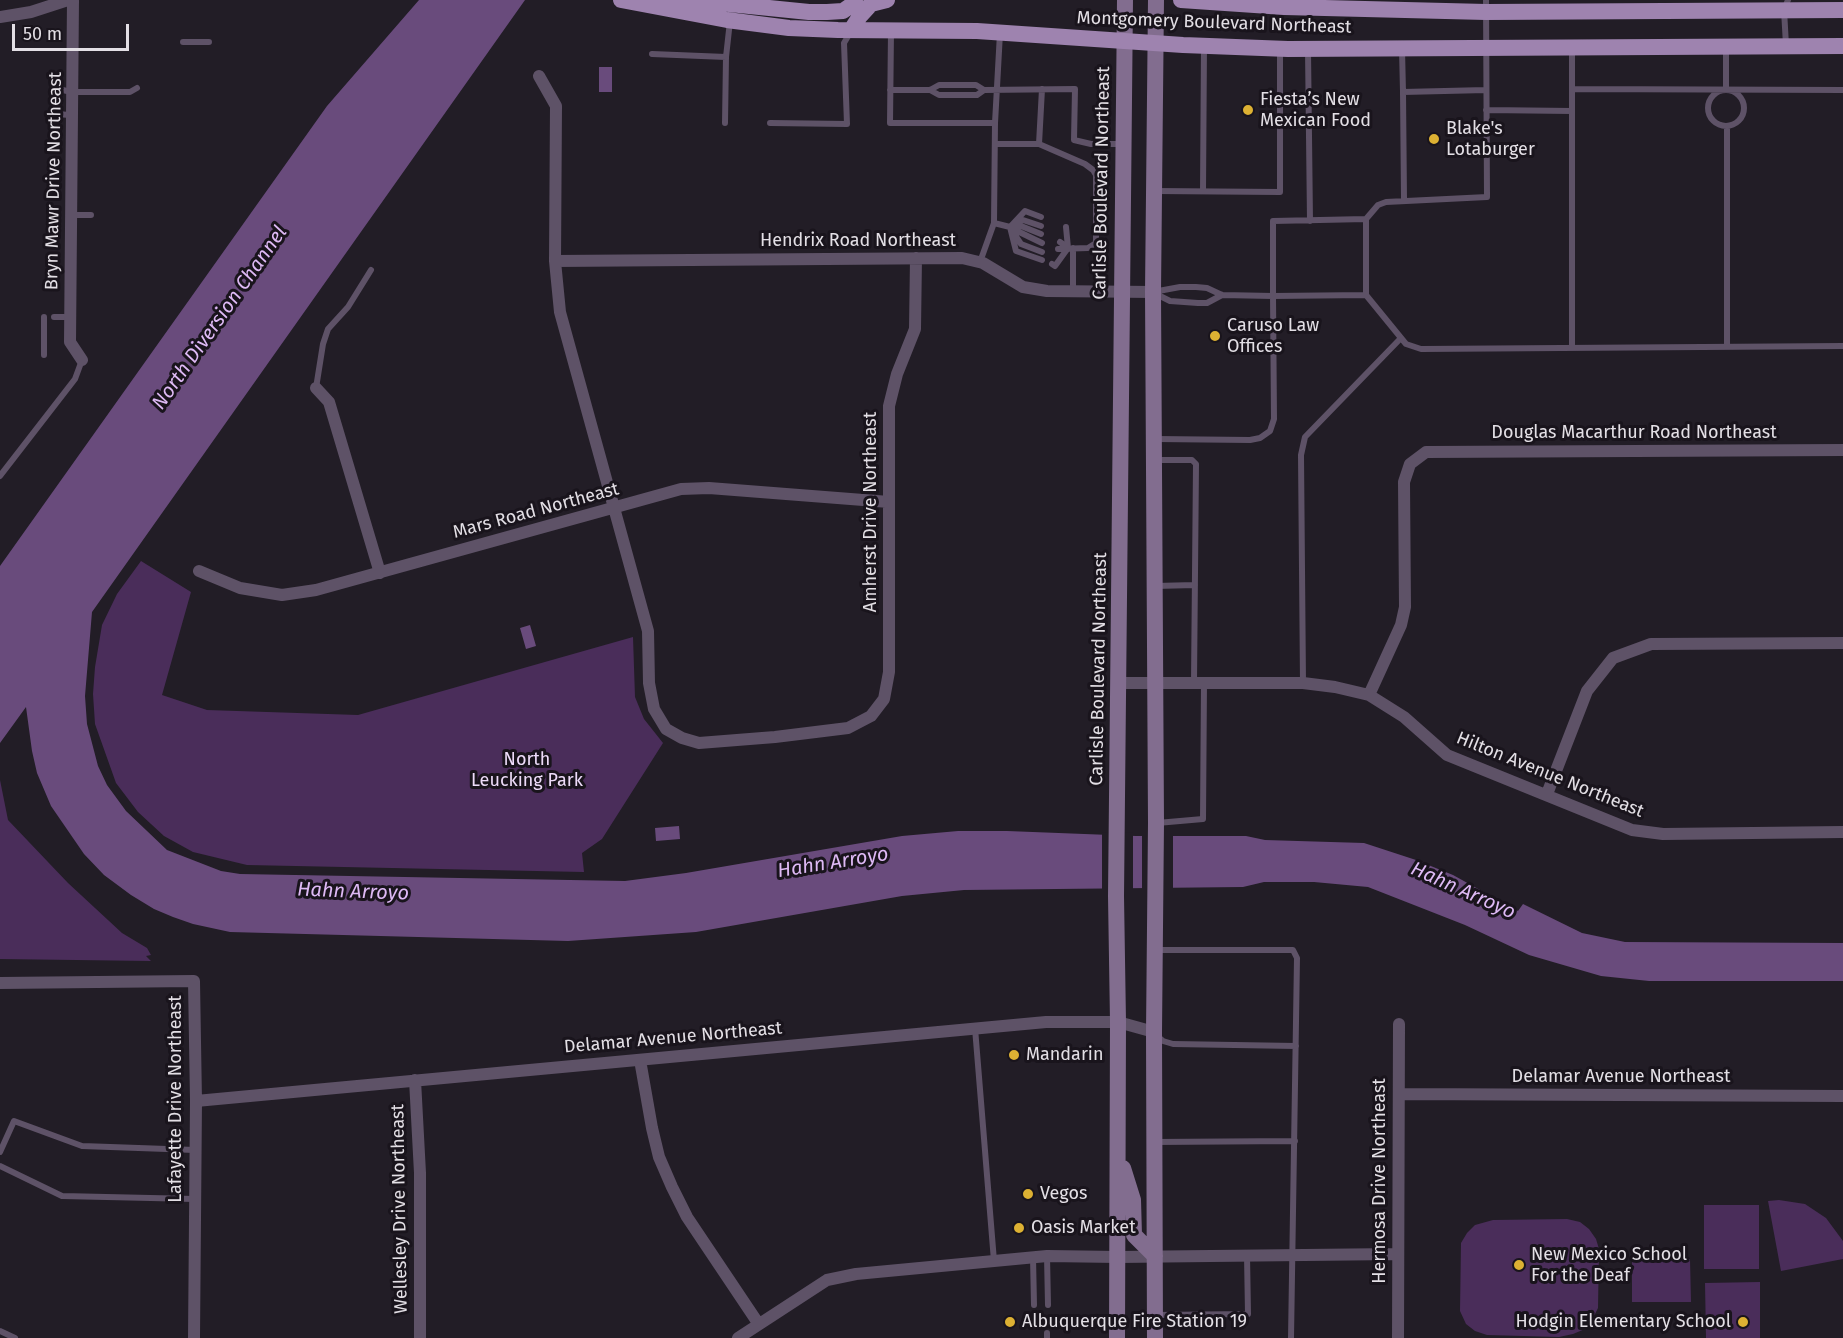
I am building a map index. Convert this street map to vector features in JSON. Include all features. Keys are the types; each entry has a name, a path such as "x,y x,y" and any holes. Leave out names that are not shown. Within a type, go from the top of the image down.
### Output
{"main road":[{"name":"Montgomery Boulevard Northeast","path":"621,0 730,20 789,28 1000,32 1204,46 1308,49 1843,45"},
{"path":"645,5 700,1 827,12 843,11 854,4 855,0"},
{"path":"851,30 871,4 887,0"},
{"name":"Carlisle Boulevard Northeast","path":"1117,1338 1116,891 1125,0"},
{"path":"1155,1338 1156,827 1153,292 1156,0"},
{"name":"Montgomery Boulevard Northeast","path":"1181,0 1486,6 1784,4 1843,10"},
{"path":"1118,1153 1133,1200 1134,1235 1155,1256"}],"street":[{"path":"0,17 31,12 68,0"},
{"name":"Bryn Mawr Drive Northeast","path":"74,0 70,342 82,360"},
{"path":"539,76 556,106 555,261 560,312 616,508"},
{"name":"Amherst Drive Northeast","path":"616,508 648,631 649,683 654,709 666,729 682,738 699,743 848,728 871,716 884,699 889,672 889,406 897,374 915,329 916,258"},
{"name":"Hendrix Road Northeast","path":"555,261 962,258 980,262 1023,287 1047,291 1153,292"},
{"path":"316,388 330,402 380,573"},
{"name":"Douglas Macarthur Road Northeast","path":"1369,695 1401,625 1405,607 1404,483 1410,464 1426,452 1843,450"},
{"name":"Mars Road Northeast","path":"199,571 240,588 282,594 316,590 681,489 709,488 889,502"},
{"path":"1547,794 1587,692 1613,658 1651,644 1843,643"},
{"name":"Hilton Avenue Northeast","path":"1119,683 1303,683 1369,695 1404,717 1447,755 1632,830 1663,834 1843,832"},
{"name":"Lafayette Drive Northeast","path":"0,983 194,981 196,1101 194,1338"},
{"name":"Delamar Avenue Northeast","path":"196,1101 975,1027 1046,1022 1118,1022 1154,1032"},
{"name":"Hermosa Drive Northeast","path":"1398,1338 1399,1024"},
{"path":"640,1060 659,1157 672,1187 692,1225 758,1323"},
{"name":"Wellesley Drive Northeast","path":"415,1080 420,1173 420,1338"},
{"name":"Delamar Avenue Northeast","path":"1399,1094 1843,1096"},
{"path":"738,1338 827,1280 856,1274 1047,1256 1397,1254"}],"lane":[{"path":"1784,4 1786,46"},
{"path":"1486,6 1487,197 1404,199 1386,202 1378,205 1366,219 1366,295 1406,344 1421,349 1843,346"},
{"path":"725,123 726,57 730,20"},
{"path":"770,123 847,124 844,43 851,30"},
{"path":"891,30 890,123 995,123"},
{"path":"980,262 994,223 995,123 1000,32"},
{"path":"183,42 209,42"},
{"path":"1203,191 1204,46"},
{"path":"1726,46 1726,90"},
{"path":"1572,47 1572,348"},
{"path":"1154,191 1280,192 1280,48"},
{"path":"1402,48 1404,199"},
{"path":"1308,49 1310,220"},
{"path":"652,54 726,57"},
{"path":"890,90 930,90 939,85 976,85 984,90 1075,89 1074,140 1091,144 1122,144"},
{"path":"53,88 72,92 130,92 137,88"},
{"path":"1039,144 1042,89"},
{"path":"1572,89 1843,90"},
{"path":"1403,92 1486,90"},
{"path":"1726,90 1738,94 1744,105 1742,117 1733,125 1727,126 1716,123 1708,109 1711,98 1726,90"},
{"path":"1486,110 1572,111"},
{"path":"53,114 72,115"},
{"path":"1727,126 1727,347"},
{"path":"995,144 1039,144 1085,164 1093,170 1096,175 1096,243 1088,248 1070,248 1059,245"},
{"path":"1010,227 1025,211 1041,217"},
{"path":"71,215 91,215"},
{"path":"1154,439 1250,440 1260,438 1270,430 1274,418 1273,221 1366,219"},
{"path":"1010,227 1023,220 1041,226"},
{"path":"994,223 1010,227 1021,226 1041,234"},
{"path":"1010,227 1042,243"},
{"path":"1010,227 1021,244 1042,252"},
{"path":"1010,227 1016,251 1042,260"},
{"path":"1066,227 1073,291"},
{"path":"1063,234 1070,248"},
{"path":"1055,257 1058,258 1070,248"},
{"path":"1052,264 1055,266 1070,248"},
{"path":"316,388 323,344 328,329 348,307 371,270"},
{"path":"1153,292 1180,287 1207,288 1222,295 1366,295"},
{"path":"1153,292 1170,301 1180,303 1207,303 1222,295"},
{"path":"44,317 44,355"},
{"path":"54,317 70,317"},
{"path":"1303,683 1301,455 1305,437 1401,338"},
{"path":"0,476 75,379 82,360"},
{"path":"1154,460 1192,460 1196,464 1195,585 1203,819 1156,827"},
{"path":"1155,586 1195,585"},
{"path":"1154,950 1293,950 1297,958 1291,1338"},
{"path":"975,1027 994,1261"},
{"path":"1154,1032 1163,1041 1173,1044 1296,1046"},
{"path":"0,1152 14,1121 82,1146 195,1150"},
{"path":"1154,1142 1295,1141"},
{"path":"0,1166 62,1196 195,1198"},
{"path":"1047,1256 1048,1305"},
{"path":"1155,1315 1248,1314 1247,1256"},
{"path":"1033,1257 1034,1305"},
{"path":"0,1331 15,1338"}],"green space":[{"name":"North Leucking Park","path":"141,561 191,592 162,695 207,710 358,715 633,637 635,697 644,719 663,743 602,839 582,853 584,872 247,865 193,852 164,836 138,812 116,783 95,724 93,694 102,625 117,594"},
{"path":"0,780 8,820 68,883 122,933 147,948 151,955 146,956 151,961 0,959"},
{"path":"1779,1200 1805,1204 1826,1218 1843,1241 1843,1259 1781,1271 1768,1201"},
{"path":"1704,1205 1759,1205 1759,1269 1704,1269"},
{"path":"1567,1219 1580,1222 1589,1229 1599,1249 1598,1308 1585,1329 1559,1337 1487,1335 1475,1331 1466,1324 1460,1311 1461,1243 1467,1233 1475,1225 1493,1220"},
{"path":"1632,1259 1690,1259 1691,1302 1632,1302"},
{"path":"1760,1282 1760,1338 1706,1338 1705,1283"}],"water":[{"path":"419,0 525,0 92,612 85,696 87,724 98,766 107,785 126,811 167,850 221,871 240,874 625,881 686,873 902,836 958,831 1136,836 1246,836 1265,840 1364,843 1453,875 1518,911 1523,904 1582,933 1625,942 1843,943 1843,981 1649,981 1601,976 1529,955 1465,925 1368,887 1314,882 1264,882 1243,887 964,890 902,896 696,932 568,941 230,932 173,917 131,895 104,875 84,854 51,806 37,773 26,707 0,743 0,566 327,106"},
{"path":"599,67 612,67 612,92 599,92"},
{"path":"530,625 536,646 526,649 520,628"},
{"path":"679,826 680,839 656,841 655,828"}],"pier":[{"path":"1102,832 1133,833 1133,890 1102,890"},
{"path":"1142,833 1173,833 1173,889 1142,889"}],"place":[{"name":"Fiesta’s New Mexican Food","path":"1248,110"},
{"name":"Blake's Lotaburger","path":"1434,139"},
{"name":"Caruso Law Offices","path":"1215,336"},
{"name":"Mandarin","path":"1014,1055"},
{"name":"Vegos","path":"1028,1194"},
{"name":"Oasis Market","path":"1019,1228"},
{"name":"New Mexico School For the Deaf","path":"1519,1265"},
{"name":"Albuquerque Fire Station 19","path":"1010,1322"},
{"name":"Hodgin Elementary School","path":"1743,1322"}],"water label":[{"name":"North Diversion Channel","path":"220,318"},
{"name":"Hahn Arroyo","path":"833,863"},
{"name":"Hahn Arroyo","path":"1463,891"},
{"name":"Hahn Arroyo","path":"353,892"}]}
